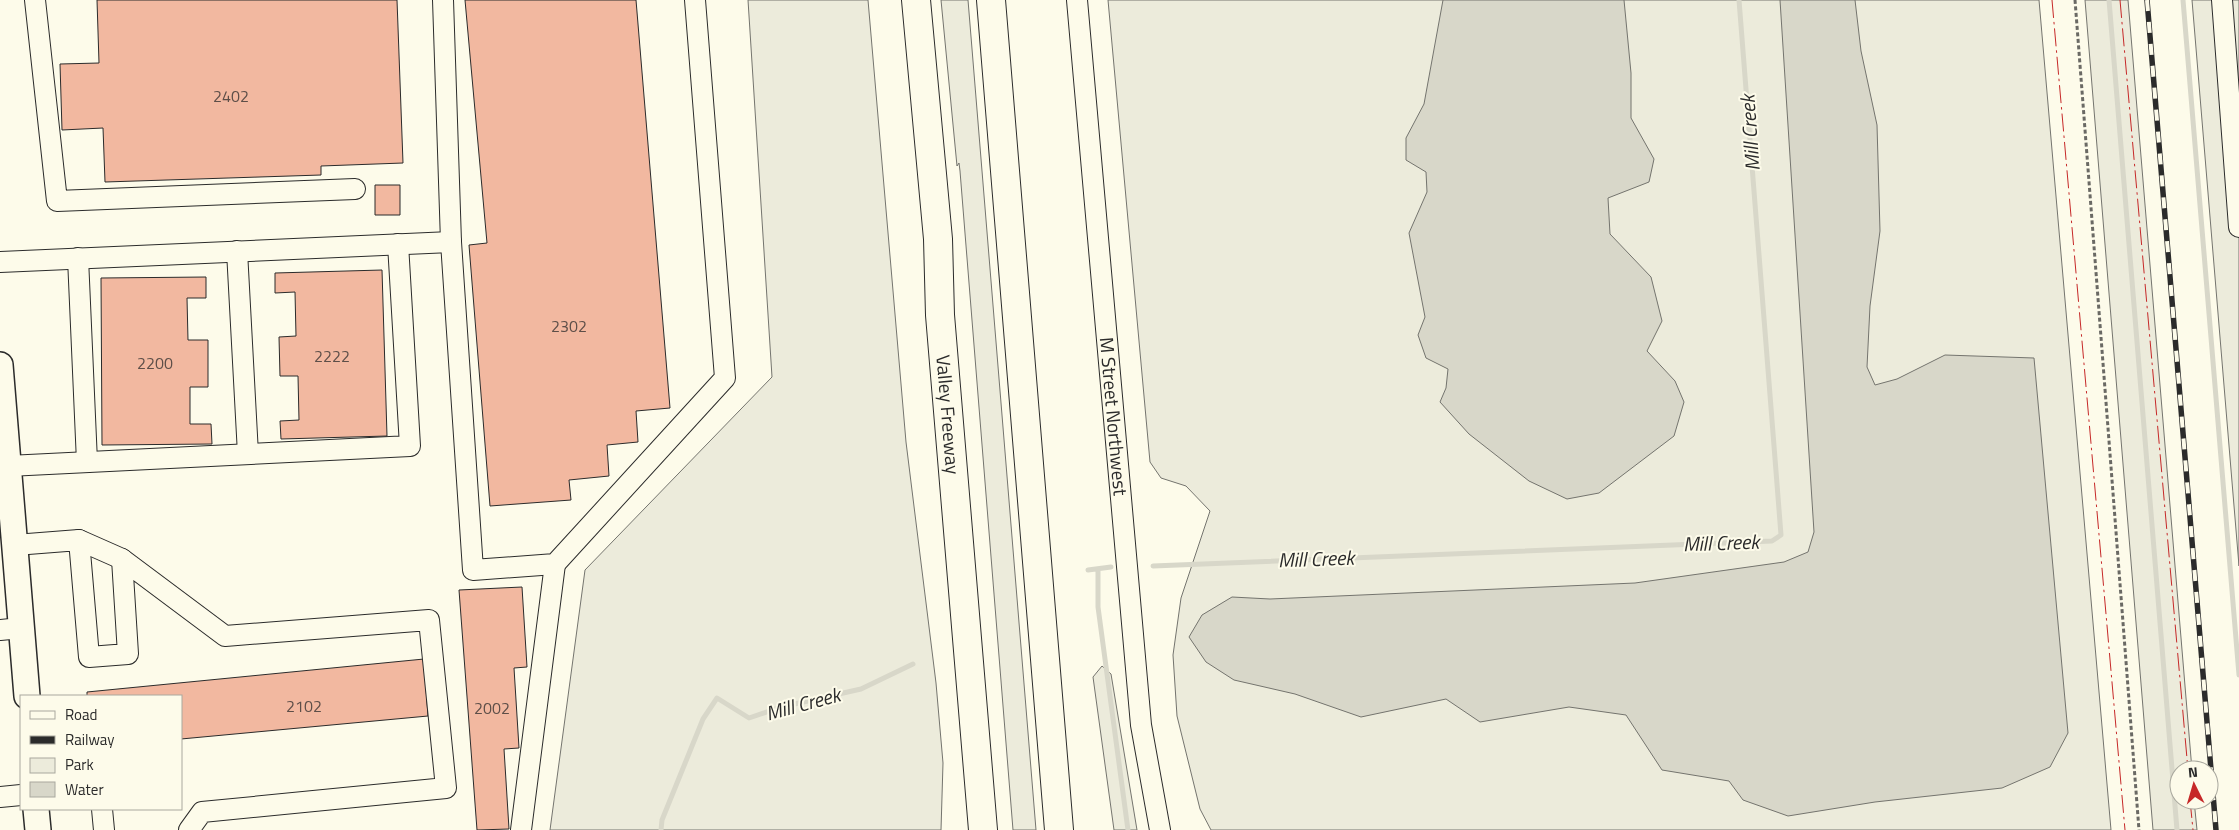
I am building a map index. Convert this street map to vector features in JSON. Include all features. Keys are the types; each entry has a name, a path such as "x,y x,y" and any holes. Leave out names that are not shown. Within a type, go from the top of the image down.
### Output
{"highway":[{"name":"Valley Freeway","path":"916,0 938,239 940,315 983,830"},
{"path":"991,0 1060,830"},
{"path":"1029,449 1074,830"}],"main road":[{"path":"0,365 1,401 14,545 11,629 27,695"},
{"path":"36,810 38,830"}],"street":[{"path":"35,0 57,201 355,189"},
{"path":"443,0 451,242 473,570 555,564"},
{"path":"521,830 555,564 726,378 695,0"},
{"name":"M Street Northwest","path":"1077,0 1141,724 1160,830"},
{"path":"2222,0 2231,21 2239,227"},
{"path":"0,262 451,242"},
{"path":"5,452 87,462 410,446 398,244"},
{"path":"236,252 248,454"},
{"path":"78,258 87,462"},
{"path":"14,545 80,540 122,559 225,636 429,620 446,788 202,812 190,830"},
{"path":"80,540 89,658 128,654 122,559"},
{"path":"0,797 20,795"},
{"path":"102,810 104,830"}],"path":[{"path":"2074,0 2139,830"}],"green space":[{"path":"748,0 868,0 906,442 936,683 943,763 941,830 550,830 585,570 772,377"},
{"path":"941,0 968,0 1036,830 1013,830 960,171 959,163 957,166"},
{"path":"1108,0 2039,0 2111,830 1211,830 1200,809 1177,716 1173,655 1181,598 1210,511 1186,486 1161,478 1150,462"},
{"path":"2085,0 2128,0 2191,760 2169,760 2169,810 2195,810 2197,830 2153,830"},
{"path":"2192,0 2239,0 2239,566"},
{"path":"1102,666 1111,674 1137,830 1114,830 1093,677"}],"water":[{"path":"1443,0 1624,0 1631,73 1631,118 1654,159 1649,182 1608,198 1610,234 1651,277 1662,321 1647,351 1675,381 1684,402 1674,436 1599,493 1567,499 1529,481 1469,434 1440,402 1446,388 1448,369 1426,358 1418,335 1425,317 1409,233 1427,192 1426,172 1406,160 1406,138 1424,104"},
{"path":"1780,0 1855,0 1861,51 1877,125 1880,231 1870,306 1867,367 1875,385 1897,379 1945,355 2034,358 2068,733 2050,767 2002,788 1875,802 1788,816 1743,800 1729,781 1662,770 1626,715 1569,707 1480,722 1446,699 1361,717 1295,694 1234,680 1206,662 1189,637 1202,615 1232,597 1270,599 1635,583 1784,562 1808,552 1814,532"}],"building":[{"path":"97,0 397,0 403,163 321,166 321,175 105,182 103,128 62,130 60,64 99,63"},
{"path":"465,0 636,0 670,408 636,411 638,442 607,445 609,476 569,480 571,500 490,506 469,245 487,243"},
{"path":"375,185 400,185 400,215 375,215"},
{"path":"382,270 387,436 281,439 280,421 299,420 298,376 280,376 279,337 296,336 295,292 275,293 275,273"},
{"path":"206,277 206,298 187,298 188,340 208,340 208,387 190,387 190,424 211,424 212,444 102,445 101,278"},
{"path":"522,587 527,667 514,668 519,748 504,749 509,829 477,830 459,590"},
{"path":"424,659 428,716 182,739 182,695 87,695 87,692"}],"waterway":[{"name":"Mill Creek","path":"1153,566 1772,541 1781,535 1739,0"},
{"path":"2109,0 2177,830"},
{"path":"2183,0 2239,675"},
{"name":"Mill Creek","path":"1088,570 1111,567"},
{"path":"1098,569 1098,607 1128,830"},
{"name":"Mill Creek","path":"661,830 662,820 703,719 717,698 749,718 781,707 861,689 913,664"}],"railway":[{"path":"2147,0 2216,830"}],"power":[{"path":"2052,0 2125,830"},
{"path":"2120,0 2187,760"},
{"path":"2191,810 2193,830"}]}
